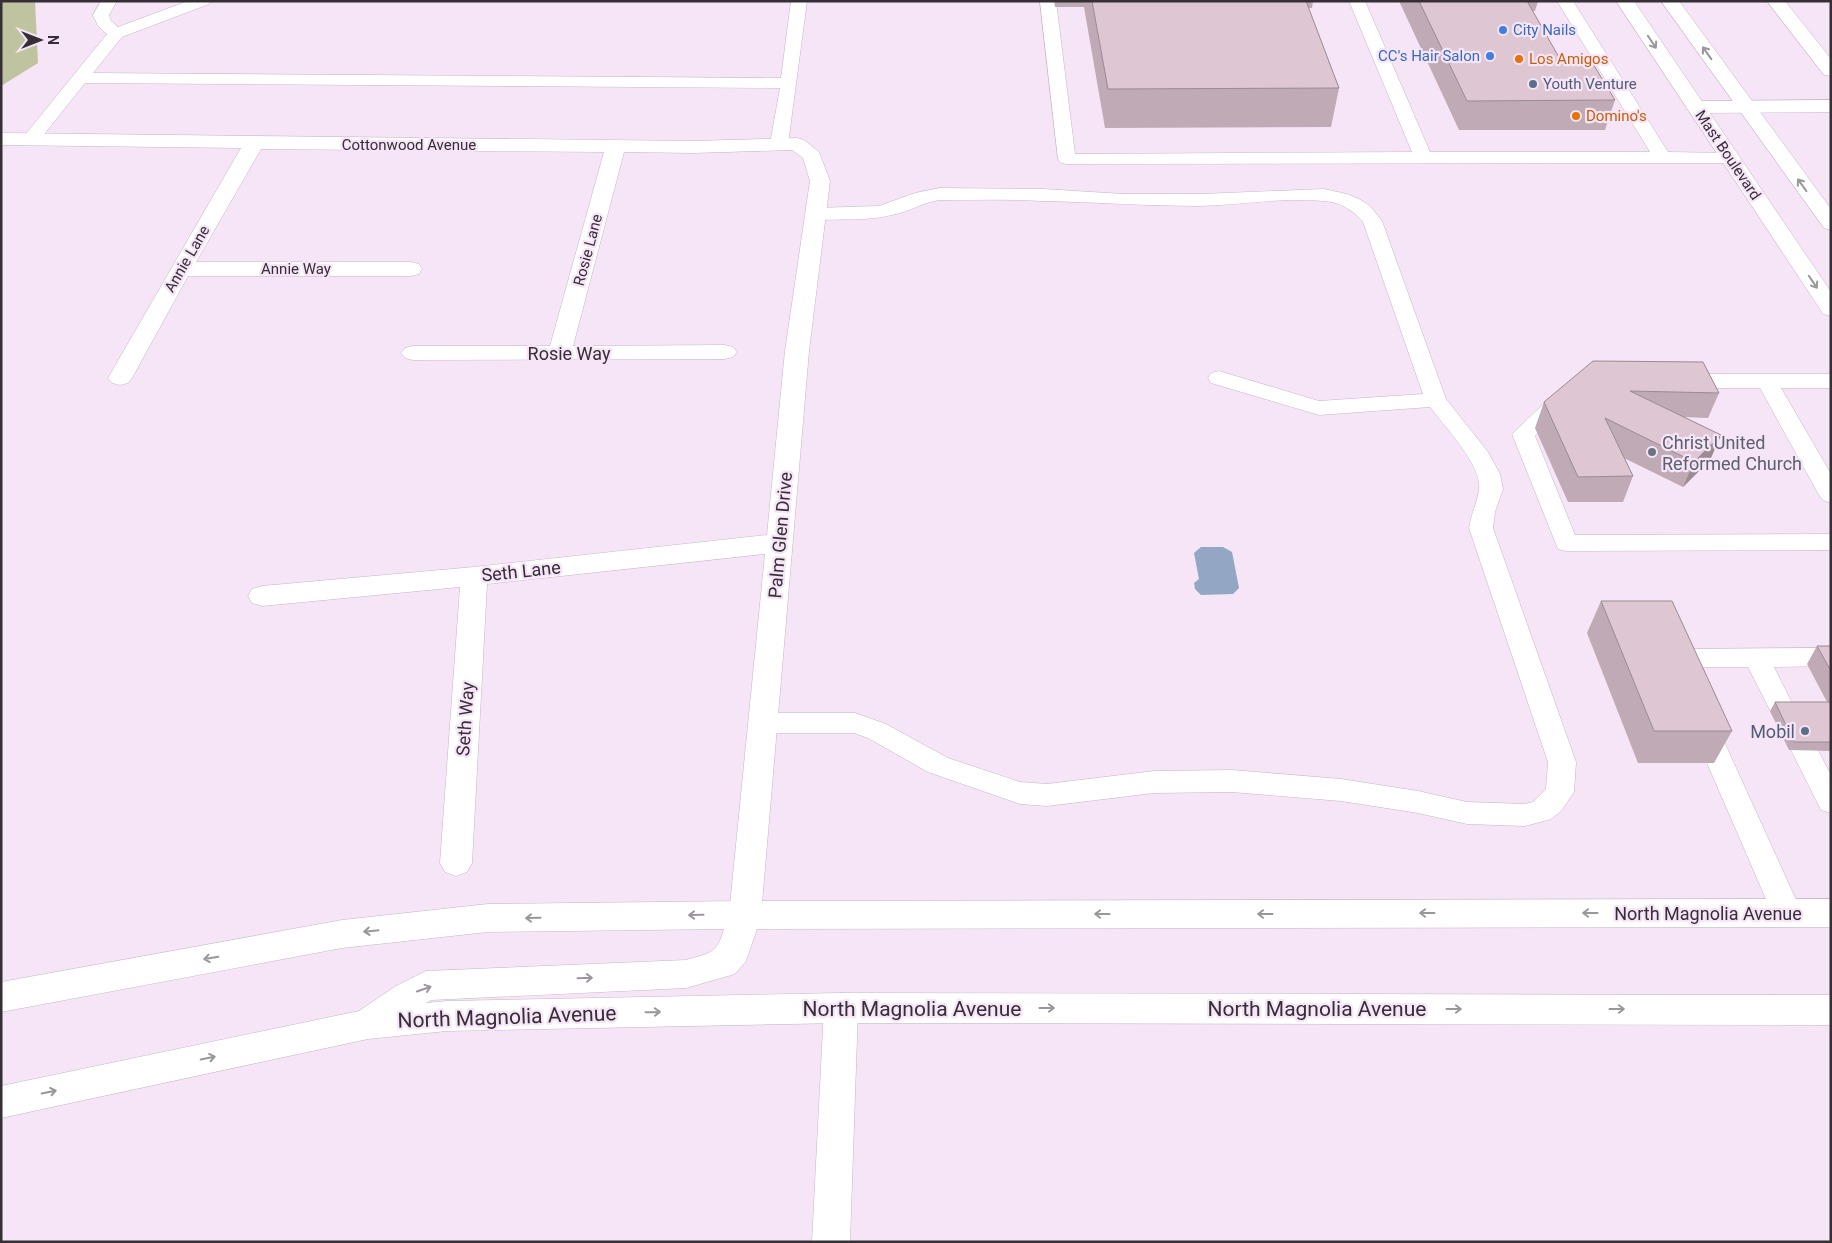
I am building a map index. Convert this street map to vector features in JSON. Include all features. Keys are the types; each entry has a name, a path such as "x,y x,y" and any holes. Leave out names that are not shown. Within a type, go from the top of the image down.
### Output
{"street":[{"name":"Mast Boulevard","path":"1624,1 1831,309"},
{"path":"1670,1 1831,224"},
{"path":"1776,1 1831,71"},
{"path":"1696,107 1831,106"},
{"name":"Cottonwood Avenue","path":"1,139 616,146 797,144 812,156"},
{"name":"Annie Lane","path":"120,378 181,268 255,142"},
{"name":"Rosie Lane","path":"559,353 616,146"},
{"name":"Palm Glen Drive","path":"368,1024 426,986 686,974 723,964 734,951 744,915 761,723 780,543 796,351 820,181 812,156"},
{"name":"Annie Way","path":"181,268 411,268"},
{"name":"Rosie Way","path":"413,353 725,352"},
{"name":"Seth Lane","path":"262,596 474,576 780,543"},
{"name":"Seth Way","path":"456,863 474,576"},
{"name":"North Magnolia Avenue","path":"1,997 342,934 488,918 744,915 1831,913"},
{"path":"832,1242 841,1008"},
{"name":"North Magnolia Avenue","path":"1,1102 368,1024 447,1016 841,1008 1831,1010"}],"lane":[{"path":"108,1 101,15 104,23 116,34"},
{"path":"31,139 116,34 203,1"},
{"path":"779,144 799,1"},
{"path":"1048,1 1067,159 1730,158"},
{"path":"1357,1 1423,157"},
{"path":"1565,1 1663,158"},
{"path":"80,78 789,83"},
{"path":"761,723 855,723 877,731 938,765 1020,793 1047,795 1154,782 1232,781 1341,790 1418,802 1467,813 1525,815 1541,811 1560,792 1562,762 1480,528 1491,488 1489,474 1480,457 1436,400 1372,221 1363,210 1340,198 1324,195 1287,195 1201,200 1124,200 1043,195 940,194 922,196 891,210 879,212 815,214"},
{"path":"1219,378 1320,408 1436,400"},
{"path":"1660,380 1831,380"},
{"path":"1767,380 1831,495"},
{"path":"1575,387 1523,434 1566,543 1831,542"},
{"path":"1787,913 1674,658 1831,657"},
{"path":"1756,658 1783,711"},
{"path":"1804,750 1831,802"}],"green space":[{"path":"1,1 35,1 38,63 1,86"}],"water":[{"path":"1201,547 1223,547 1232,552 1239,588 1233,594 1201,595 1195,589 1194,583 1199,579 1194,553"}],"building":[{"path":"1092,1 1306,1 1339,88 1108,89"},
{"path":"1419,1 1527,1 1560,59 1590,59 1615,100 1467,101"},
{"path":"1593,361 1703,362 1719,393 1630,391 1721,435 1694,462 1605,418 1633,476 1578,477 1544,402"},
{"path":"1601,601 1672,601 1732,731 1654,731"},
{"path":"1817,646 1831,646 1831,671"},
{"name":"Mobil","path":"1775,702 1831,702 1831,742 1794,742"}],"place":[{"name":"City Nails","path":"1503,30"},
{"name":"CC's Hair Salon","path":"1490,56"},
{"name":"Los Amigos","path":"1519,59"},
{"name":"Youth Venture","path":"1533,84"},
{"name":"Domino's","path":"1576,116"},
{"name":"Christ United Reformed Church","path":"1652,452"},
{"name":"Mobil","path":"1805,731"}]}
